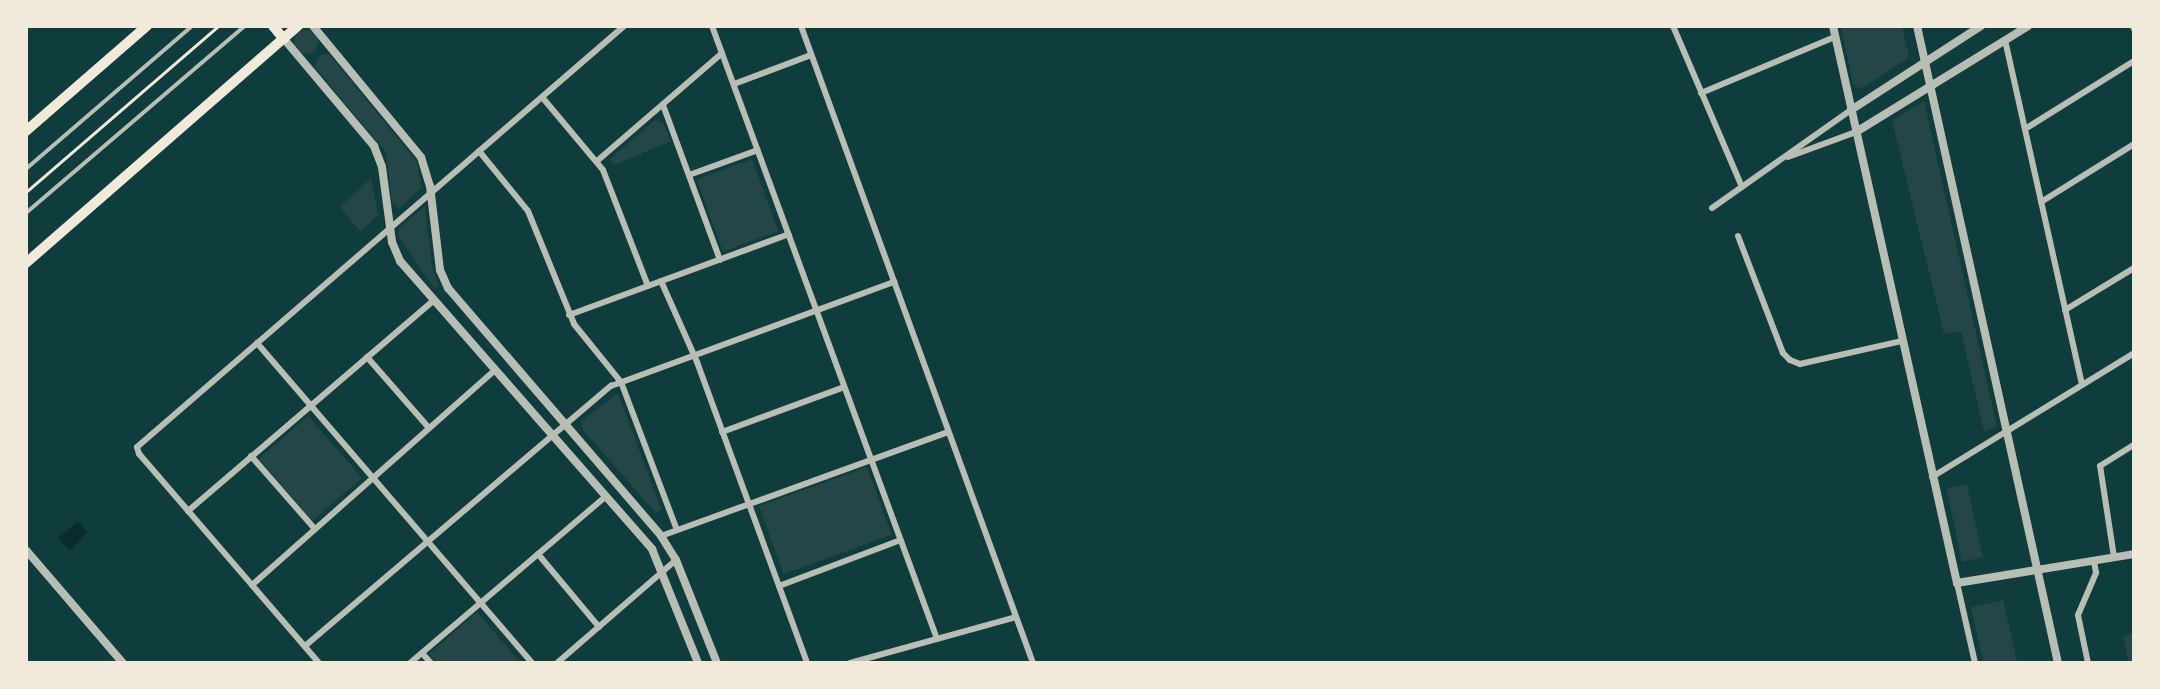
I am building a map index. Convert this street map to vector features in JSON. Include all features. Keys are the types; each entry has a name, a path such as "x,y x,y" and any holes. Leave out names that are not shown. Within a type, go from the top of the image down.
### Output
{"main road":[{"path":"26,131 147,26"},
{"path":"273,26 284,39"},
{"path":"26,263 298,26"}],"street":[{"path":"313,26 412,143 425,168 445,283 661,536 676,560 716,663"},
{"path":"319,663 137,449 624,26"},
{"path":"712,26 937,639"},
{"path":"801,26 1032,663"},
{"path":"1673,26 1742,187"},
{"path":"1833,26 1975,663"},
{"path":"1917,26 2058,663"},
{"path":"1712,208 1851,110 1981,26"},
{"path":"1780,160 1856,132 2028,26"},
{"path":"1701,93 1835,37"},
{"path":"284,39 374,146 383,167 396,255 604,498 641,535 664,571 698,663"},
{"path":"2005,40 2082,385"},
{"path":"597,161 722,53"},
{"path":"733,84 811,55"},
{"path":"2025,130 2134,61"},
{"path":"542,97 597,161 648,286"},
{"path":"663,105 720,260"},
{"path":"2041,202 2134,144"},
{"path":"689,175 758,150"},
{"path":"480,151 533,219 569,315 621,382 677,530"},
{"path":"569,315 789,234"},
{"path":"1738,236 1783,353 1790,360 1800,364 1902,341"},
{"path":"2065,310 2134,268"},
{"path":"661,281 722,432 807,663"},
{"path":"305,646 549,435 621,382 894,282"},
{"path":"188,511 434,300"},
{"path":"257,343 532,663"},
{"path":"1932,477 2134,353"},
{"path":"367,357 429,428"},
{"path":"252,584 494,371"},
{"path":"722,432 844,387"},
{"path":"661,536 948,432"},
{"path":"2114,557 2101,466 2134,445"},
{"path":"251,456 315,529"},
{"path":"410,663 604,498"},
{"path":"779,586 901,540"},
{"path":"26,550 123,663"},
{"path":"538,554 599,627"},
{"path":"1957,583 2134,554"},
{"path":"557,663 676,560"},
{"path":"2088,663 2078,615 2096,573 2094,560"},
{"path":"850,663 1016,617"},
{"path":"422,653 431,663"}],"lane":[{"path":"26,169 192,26"},
{"path":"26,214 244,26"}],"path":[{"path":"26,192 218,26"}],"shaded area":[{"path":"1841,26 1902,26 1909,57 1861,89 1853,84"},
{"path":"306,30 315,33 318,42 315,51 306,54 297,51 294,42 297,33"},
{"path":"321,54 329,54 417,162 421,188 398,209 392,202 386,152 314,66"},
{"path":"1924,101 1997,426 1984,432 1961,331 1944,334 1892,120"},
{"path":"655,120 663,123 671,141 614,165 610,159"},
{"path":"752,159 778,231 723,252 697,179"},
{"path":"371,178 378,215 361,232 340,207"},
{"path":"425,206 432,267 439,285 435,289 399,237 399,228"},
{"path":"618,393 661,509 656,513 583,430 581,421"},
{"path":"308,416 362,478 313,521 259,459"},
{"path":"867,467 892,535 784,574 759,506"},
{"path":"1967,484 1983,557 1962,562 1946,488"},
{"path":"78,521 87,532 70,551 58,538"},
{"path":"2003,600 2018,663 1984,663 1971,607"},
{"path":"477,612 521,663 437,663 429,654"},
{"path":"2134,634 2134,663 2129,663 2123,636"}]}
